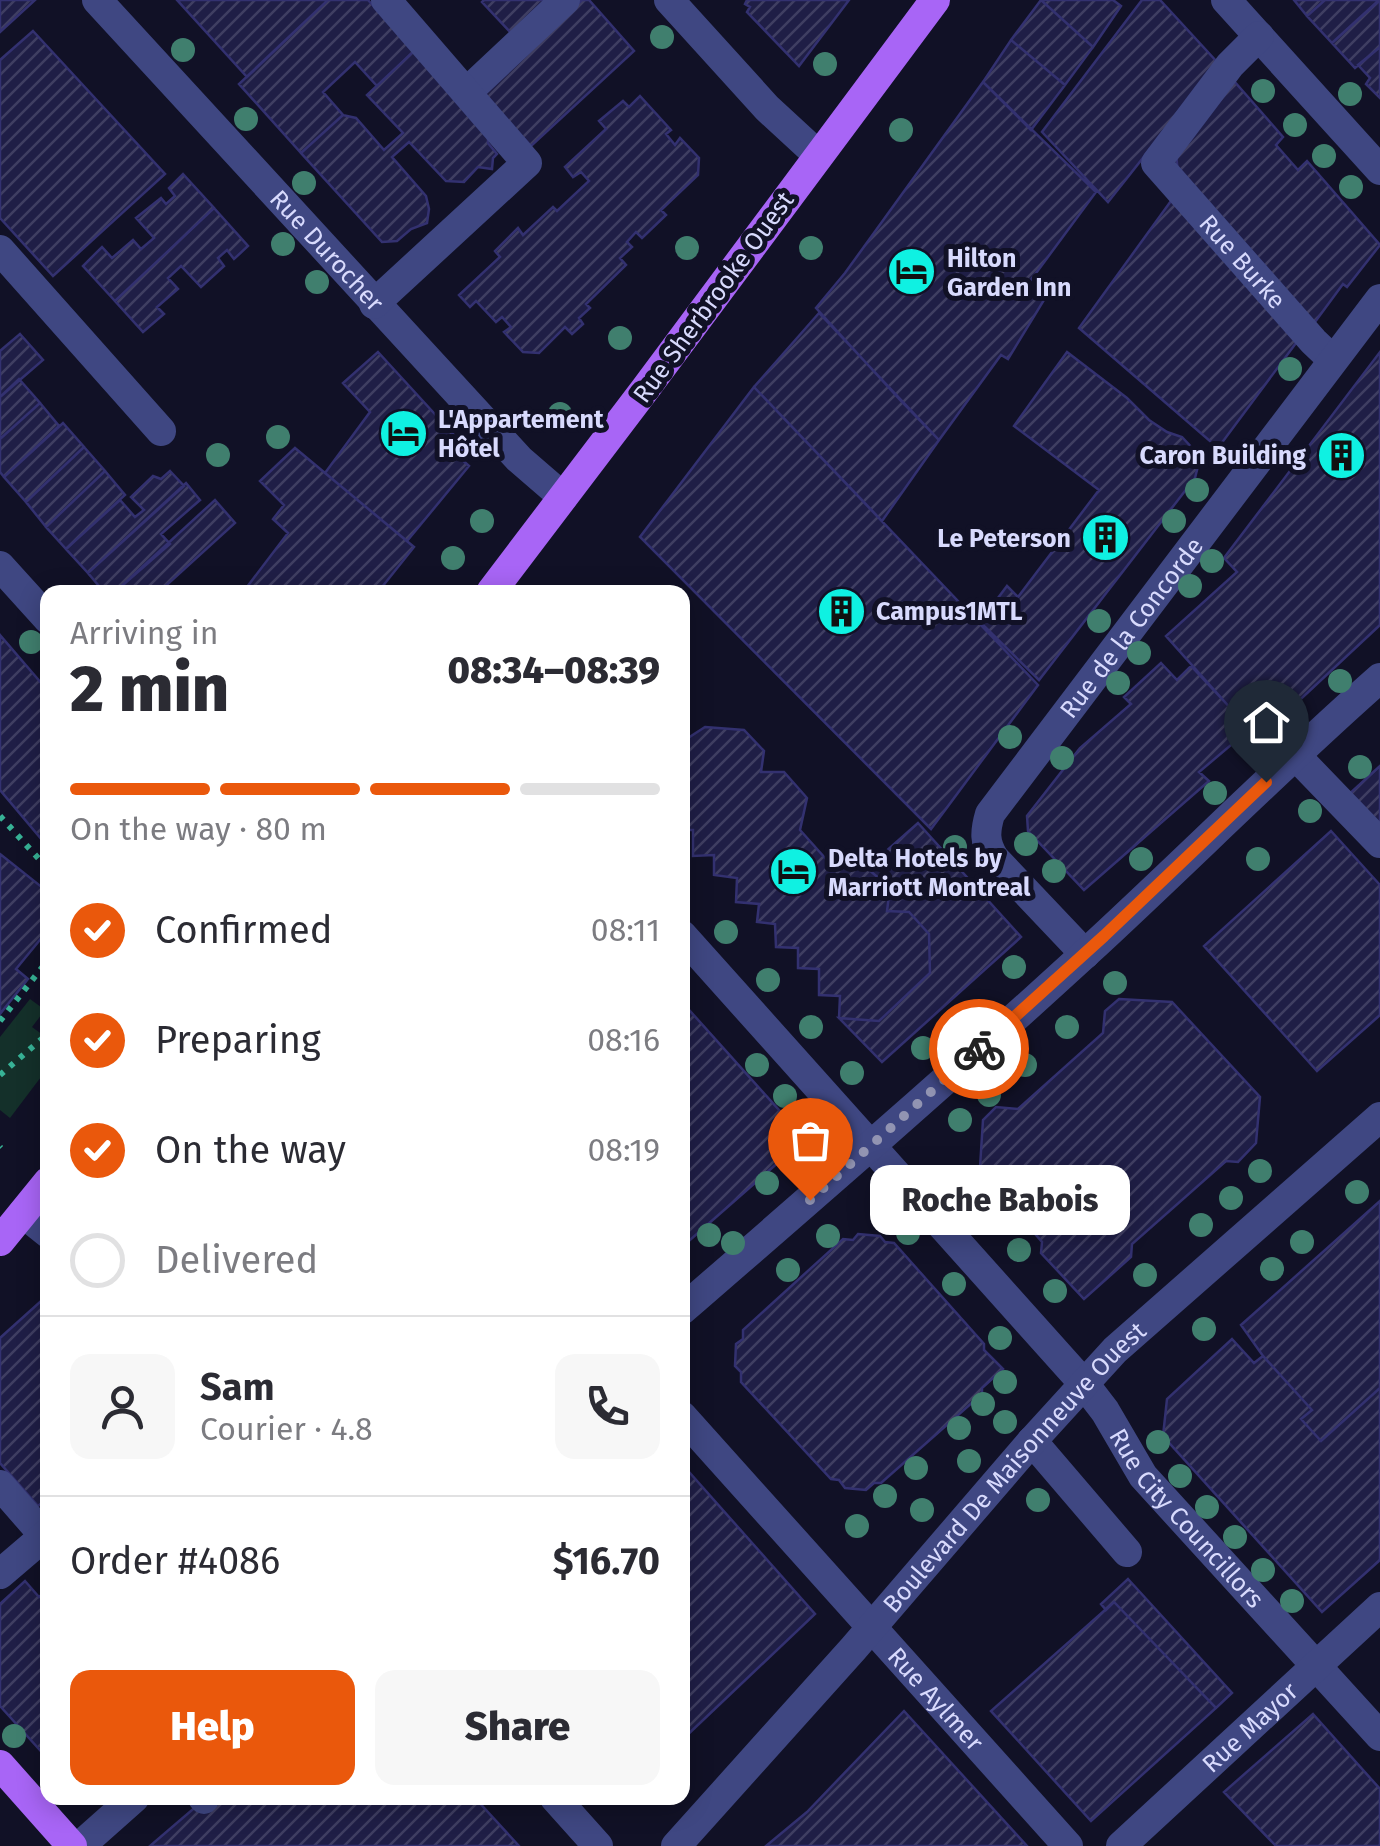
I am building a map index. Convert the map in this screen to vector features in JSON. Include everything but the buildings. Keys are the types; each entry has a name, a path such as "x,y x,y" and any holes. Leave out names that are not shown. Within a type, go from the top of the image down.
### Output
{"main road":[{"name":"Rue Sherbrooke Ouest","path":"495,585 935,0"},
{"path":"0,1240 40,1192"},
{"path":"0,1765 72,1846"}],"street":[{"name":"Rue Durocher","path":"97,0 519,459 563,497"},
{"path":"374,304 527,163 386,0"},
{"path":"466,92 565,0"},
{"path":"669,0 768,108 818,155"},
{"path":"1226,0 1380,170"},
{"name":"Rue Burke","path":"1259,36 1230,65 1156,163 1333,360"},
{"path":"0,250 162,431"},
{"name":"Rue de la Concorde","path":"1085,954 994,858 986,845 990,814 1380,298"},
{"path":"0,566 40,610"},
{"path":"690,1303 1085,954 1294,754 1380,678"},
{"path":"1294,754 1380,843"},
{"name":"Rue City Councillors","path":"690,943 1086,1385 1106,1411 1143,1476 1380,1736"},
{"name":"Boulevard De Maisonneuve Ouest","path":"676,1846 1115,1350 1380,1117"},
{"path":"23,1213 40,1227"},
{"name":"Rue Aylmer","path":"690,1425 1068,1846"},
{"path":"1032,1441 1127,1552"},
{"path":"0,1485 40,1529"},
{"path":"0,1574 40,1541"},
{"name":"Rue Mayor","path":"1121,1846 1380,1607"},
{"path":"80,1846 126,1805"},
{"path":"561,1805 598,1846"}],"path":[{"path":"0,816 40,861"},
{"path":"0,1021 40,970"},
{"path":"0,1075 40,1040"}],"green space":[{"path":"30,999 40,1006 40,1017 32,1027 40,1033 40,1078 10,1118 0,1110 0,1037"}],"way so far":[{"path":"810,1200 979,1049"}],"place":[{"name":"Hilton Garden Inn","path":"912,272"},
{"name":"L'Appartement Hôtel","path":"403,433"},
{"name":"Caron Building","path":"1341,455"},
{"name":"Le Peterson","path":"1106,538"},
{"name":"Campus1MTL","path":"841,611"},
{"name":"Delta Hotels by Marriott Montreal","path":"793,872"},
{"name":"Roche Babois","path":"810,1200"}],"route":[{"path":"979,1049 1266,782"}]}
